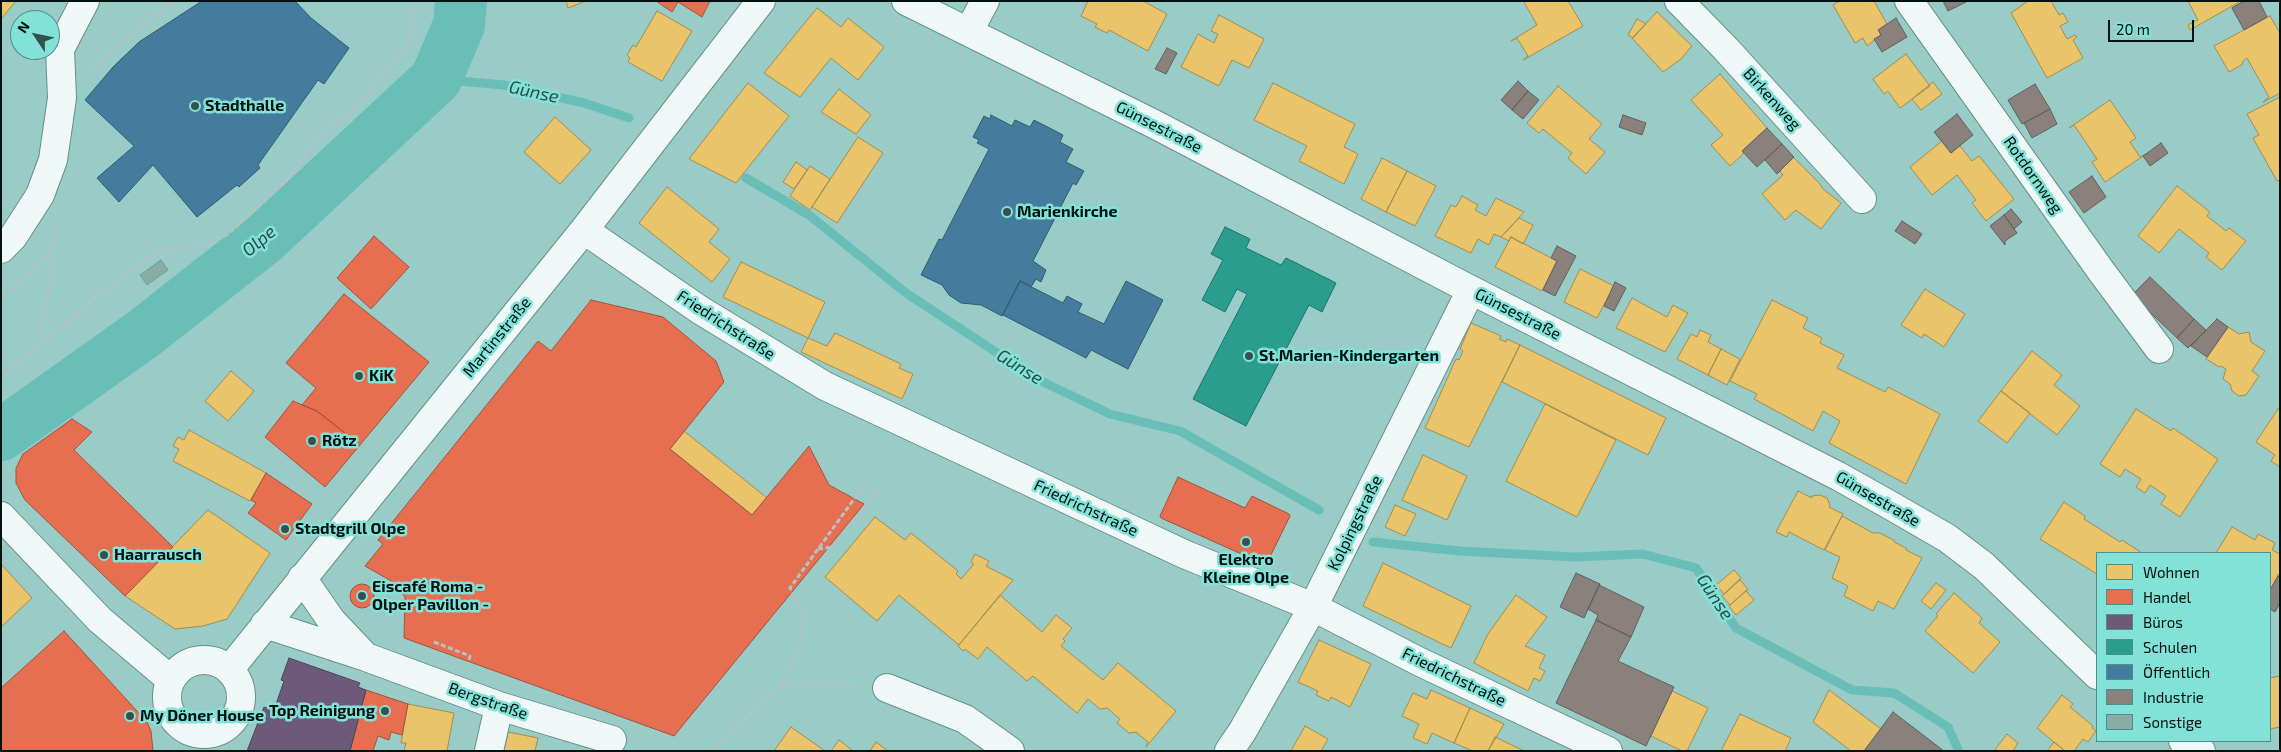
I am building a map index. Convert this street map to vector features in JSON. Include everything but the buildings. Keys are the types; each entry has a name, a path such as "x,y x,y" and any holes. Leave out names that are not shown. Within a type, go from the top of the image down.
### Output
{"street":[{"path":"1,249 12,237 40,194 52,160 62,98 60,48 85,1"},
{"name":"Martinstraße","path":"229,670 584,230 761,1"},
{"name":"Günsestraße","path":"906,1 1154,124 1471,290 1838,476 1947,538 1984,566 2096,674"},
{"path":"969,31 985,1"},
{"name":"Birkenweg","path":"1679,1 1726,49 1862,199"},
{"name":"Rotdornweg","path":"1909,1 2101,271 2159,349"},
{"name":"Friedrichstraße","path":"584,230 700,310 825,386 1184,554 1313,607 1420,662 1608,751"},
{"name":"Kolpingstraße","path":"1229,751 1242,732 1313,607 1471,290"},
{"path":"1,516 100,620 172,680"},
{"name":"Bergstraße","path":"302,578 331,620 366,657"},
{"name":"Bergstraße","path":"265,624 366,657 499,706 612,740"},
{"path":"206,660 218,663 229,670 238,682 241,695 240,705 235,716 225,728 195,742 186,730 176,722 169,711 167,702 168,689 172,680 179,670 193,662 206,660"},
{"path":"887,688 965,719 1010,751"},
{"path":"489,751 499,706"},
{"path":"2185,742 2201,751"}],"path":[{"path":"1,377 157,251 208,245 228,234 284,183 318,140 366,96 388,69 408,43 417,1"},
{"path":"41,344 41,325 52,273 50,253"},
{"path":"711,751 779,686 800,644 804,617 790,588 867,481"},
{"path":"817,550 832,547 882,488"},
{"path":"434,642 470,656 469,661"},
{"path":"779,686 887,688"}],"waterway":[{"name":"Olpe","path":"1,435 143,334 264,239 436,79 459,25 461,1"},
{"name":"Günse","path":"436,79 504,85 584,103 629,118"},
{"name":"Günse","path":"746,178 809,215 906,293 1037,379 1110,414 1180,431 1319,510"},
{"name":"Günse","path":"1373,542 1460,551 1575,557 1643,554 1696,568 1736,628 1852,690 1894,693 1948,727 1959,751"}],"place":[{"name":"Stadthalle","path":"195,106"},
{"name":"Marienkirche","path":"1007,212"},
{"name":"St.Marien-Kindergarten","path":"1249,356"},
{"name":"KiK","path":"359,376"},
{"name":"Rötz","path":"312,441"},
{"name":"Stadtgrill Olpe","path":"285,529"},
{"name":"Elektro Kleine Olpe","path":"1246,542"},
{"name":"Haarrausch","path":"104,555"},
{"name":"Eiscafé Roma - Olper Pavillon -","path":"362,596"},
{"name":"Top Reinigung","path":"385,711"},
{"name":"My Döner House","path":"130,716"}]}
